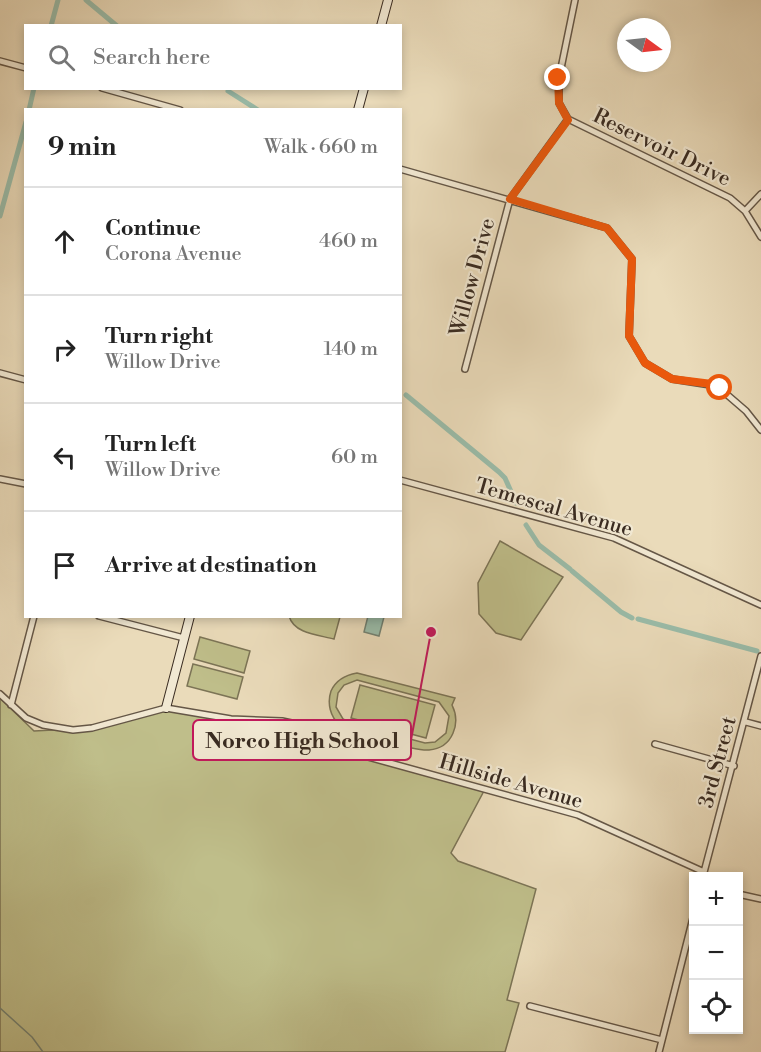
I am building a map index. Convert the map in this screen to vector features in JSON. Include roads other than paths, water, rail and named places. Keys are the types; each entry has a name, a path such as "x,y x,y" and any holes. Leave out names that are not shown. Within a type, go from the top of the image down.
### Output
{"street":[{"path":"381,24 387,0"},
{"path":"568,120 559,103 558,78 575,0"},
{"path":"0,61 24,67"},
{"path":"109,90 173,108"},
{"path":"359,108 363,90"},
{"name":"Willow Drive","path":"465,369 510,199 568,120"},
{"name":"Reservoir Drive","path":"568,120 730,198 745,211 761,237"},
{"path":"402,170 607,228 632,259 629,336 645,363 672,379 717,386 746,411 761,430"},
{"path":"745,211 761,194"},
{"path":"0,373 24,379"},
{"path":"0,479 24,484"},
{"name":"Temescal Avenue","path":"402,481 614,538 761,605"},
{"path":"11,705 33,618"},
{"path":"107,618 184,638"},
{"path":"166,708 189,618"},
{"name":"3rd Street","path":"704,872 746,722 761,656"},
{"name":"Hillside Avenue","path":"0,694 26,718 43,725 73,730 92,728 166,708 231,719 265,719 296,724 332,747 578,815 699,872"},
{"path":"746,722 761,726"},
{"path":"655,744 734,766"},
{"path":"743,895 761,899"},
{"path":"659,1052 690,926"},
{"path":"530,1006 662,1040"}],"waterway":[{"path":"52,24 58,0"},
{"path":"86,0 115,24"},
{"path":"29,108 34,90"},
{"path":"228,91 255,108"},
{"path":"0,216 24,129"},
{"path":"406,395 499,472 505,478 516,503"},
{"path":"526,525 539,545 570,569"},
{"path":"572,571 621,612 632,618"},
{"path":"638,619 757,651"},
{"path":"0,1008 32,1037 43,1052"}],"place":[{"name":"Norco High School","path":"431,632"}]}
